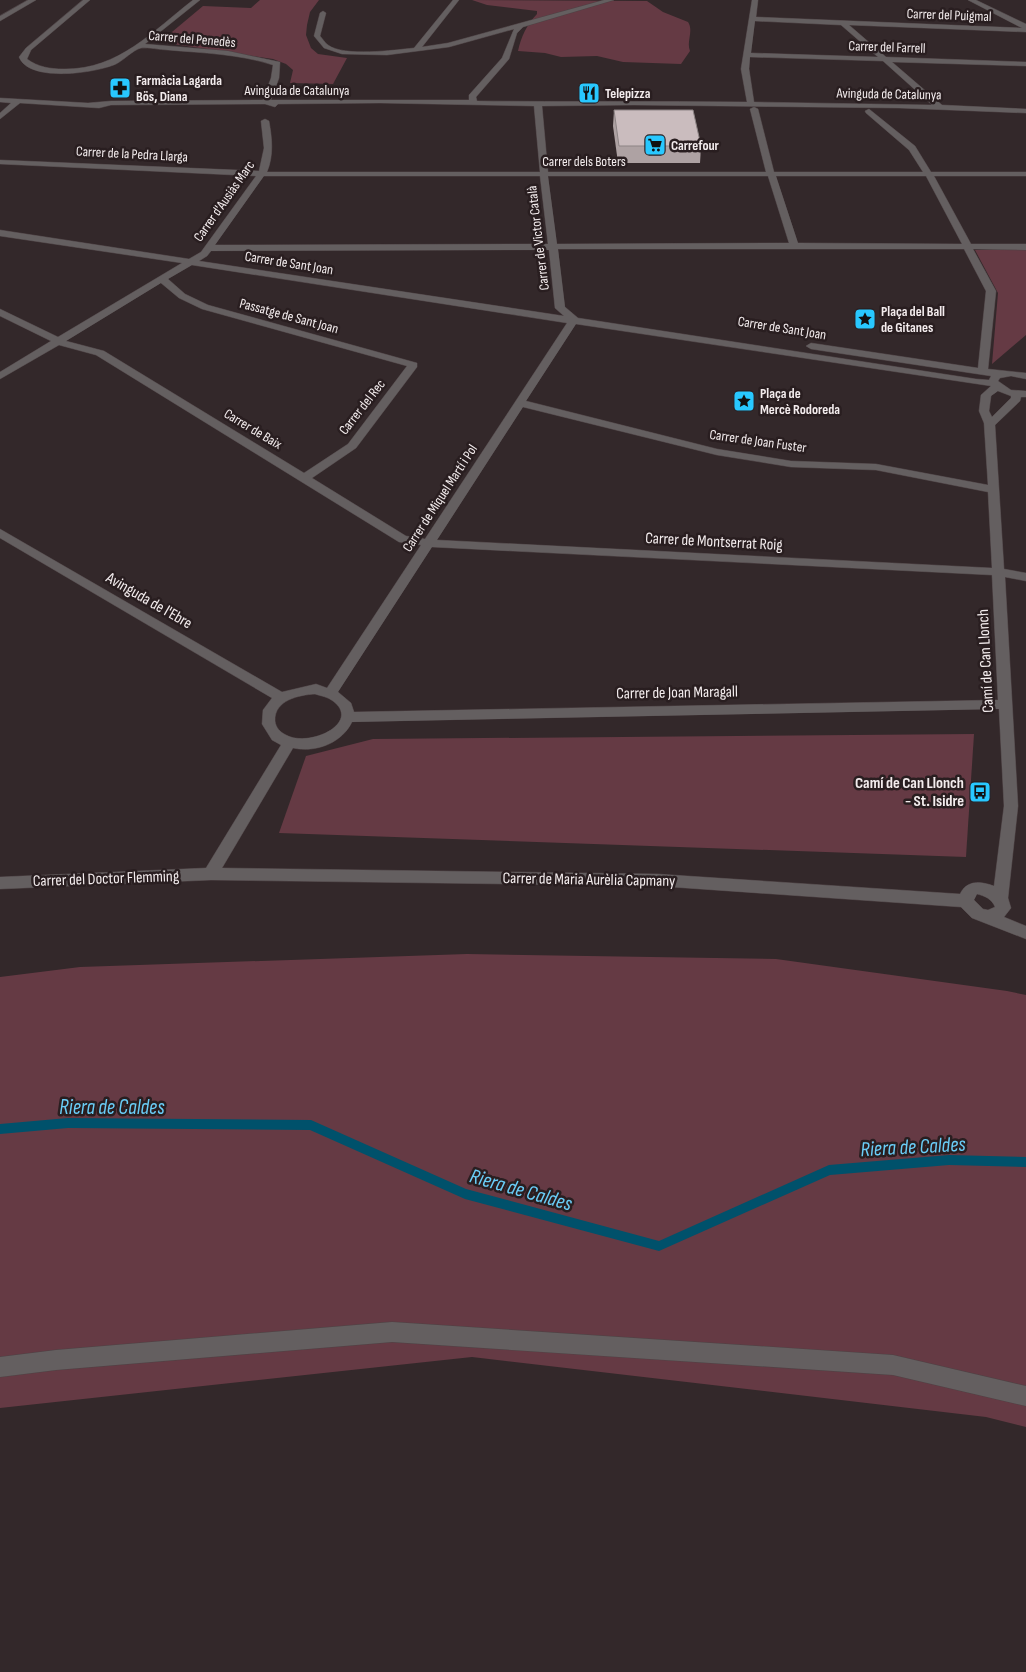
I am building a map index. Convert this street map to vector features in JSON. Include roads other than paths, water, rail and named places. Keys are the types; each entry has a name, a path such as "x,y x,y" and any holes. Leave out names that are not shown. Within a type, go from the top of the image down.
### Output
{"street":[{"path":"0,18 33,0"},
{"path":"87,0 28,49 23,57 27,64 52,70 90,69 113,62 139,46"},
{"name":"Carrer del Penedès","path":"139,46 197,0"},
{"path":"416,50 456,0"},
{"path":"323,13 317,36 326,47 344,52 387,53 449,45 611,0"},
{"path":"755,0 745,69 752,107 794,246"},
{"path":"971,0 1026,29"},
{"path":"0,11 12,12"},
{"name":"Carrer del Puigmal","path":"752,19 1026,29"},
{"path":"843,23 939,107"},
{"path":"474,103 472,97 505,59 514,33 520,26"},
{"name":"Carrer del Penedès","path":"139,46 232,54 272,62 276,64 275,78 266,105"},
{"name":"Carrer del Farrell","path":"747,55 1026,64"},
{"name":"Avinguda de Catalunya","path":"0,100 89,105 238,108 266,105 387,107 506,104"},
{"path":"0,117 18,101"},
{"name":"Avinguda de Catalunya","path":"89,105 159,103 187,105 474,103 658,108 939,107 975,108 1026,114"},
{"name":"Avinguda de Catalunya","path":"588,106 634,103 790,109 1026,114"},
{"path":"266,105 355,104 387,107"},
{"name":"Carrer d'Ausiàs Marc","path":"0,376 193,262 206,251 262,174 267,163 266,121 269,117 269,112 266,105"},
{"name":"Carrer de Victor Català","path":"538,105 560,308"},
{"path":"314,111 330,107"},
{"path":"238,108 255,111 266,121"},
{"path":"869,111 912,148 991,291 983,372"},
{"name":"Carrer de la Pedra Llarga","path":"0,162 262,174"},
{"name":"Carrer dels Boters","path":"262,174 1026,174"},
{"name":"Carrer de Sant Joan","path":"0,234 976,382 997,381"},
{"path":"206,251 553,246 1026,247"},
{"name":"Carrer de Sant Joan","path":"206,251 767,339"},
{"name":"Passatge de Sant Joan","path":"163,280 182,296 205,307 413,365"},
{"path":"560,308 574,320"},
{"name":"Carrer de Baix","path":"0,312 60,342 100,353 403,538 429,544"},
{"name":"Carrer de Miquel Martí i Pol","path":"332,693 574,320"},
{"name":"Carrer de Sant Joan","path":"796,344 983,372 997,381"},
{"name":"Carrer del Rec","path":"304,478 352,446 413,365"},
{"path":"1021,394 1005,392 997,381 1024,373"},
{"name":"Camí de Can Llonch","path":"997,381 986,395 984,411 989,422 994,490 1011,806 1000,898"},
{"path":"989,422 994,421 1021,394"},
{"name":"Carrer de Joan Fuster","path":"520,403 717,452 791,464 876,467 994,490"},
{"name":"Avinguda de l'Ebre","path":"0,533 282,698"},
{"name":"Carrer de Montserrat Roig","path":"429,544 999,572 1026,577"},
{"path":"316,689 332,693 341,699 348,708 348,717 342,729 333,737 306,745 290,743 278,738 268,727 267,717 271,708 282,698 302,690 316,689"},
{"name":"Carrer de Joan Maragall","path":"348,717 1006,704"},
{"path":"211,874 290,743"},
{"name":"Carrer del Doctor Flemming","path":"0,883 211,874"},
{"name":"Carrer de Maria Aurèlia Capmany","path":"211,874 657,880 966,901"},
{"path":"984,916 996,915 1003,908 1000,898 988,890 976,888 969,892 966,901 972,910 984,916 1026,933"},
{"path":"0,1366 392,1332 893,1365 1026,1396"}],"waterway":[{"name":"Riera de Caldes","path":"0,1129 68,1123 311,1125 465,1194 659,1246 829,1170 949,1160 1026,1162"}],"place":[{"name":"Farmàcia Lagarda Bös, Diana","path":"120,88"},
{"name":"Telepizza","path":"589,93"},
{"name":"Carrefour","path":"655,145"},
{"name":"Plaça del Ball de Gitanes","path":"865,319"},
{"name":"Plaça de Mercè Rodoreda","path":"744,401"},
{"name":"Camí de Can Llonch - St. Isidre","path":"980,792"}]}
